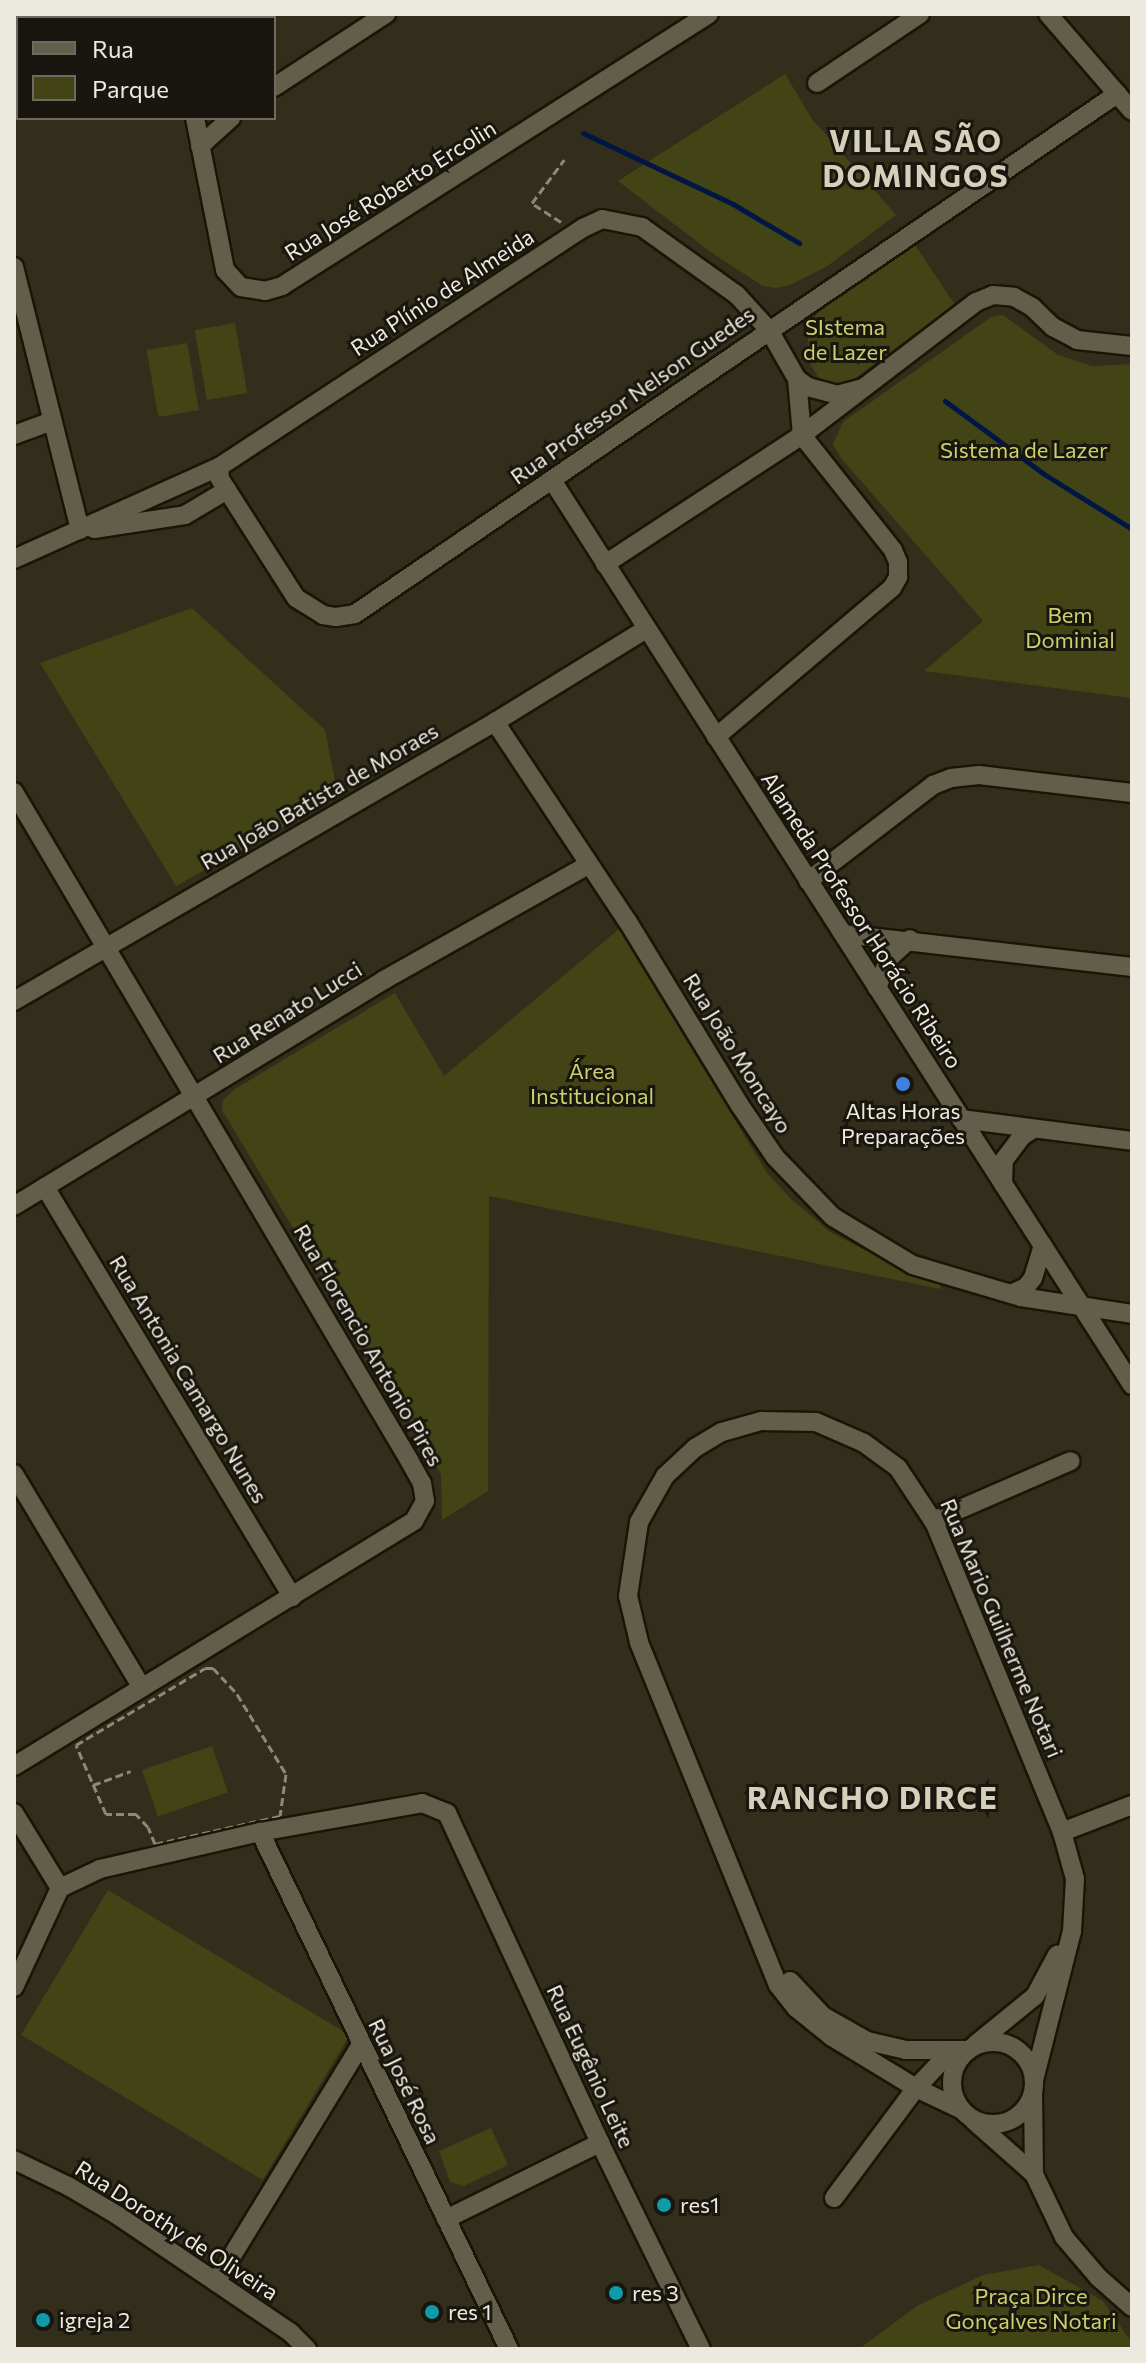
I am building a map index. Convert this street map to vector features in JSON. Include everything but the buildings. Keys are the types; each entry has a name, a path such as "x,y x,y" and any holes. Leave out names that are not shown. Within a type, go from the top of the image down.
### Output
{"street":[{"path":"276,86 386,14"},
{"name":"Rua José Roberto Ercolin","path":"195,120 225,270 241,287 265,291 282,286 709,14"},
{"path":"817,83 920,14"},
{"path":"1048,14 1132,111"},
{"name":"Rua Professor Nelson Guedes","path":"225,484 296,598 309,609 336,617 366,608 1117,94"},
{"path":"200,146 229,120"},
{"name":"Rua Plínio de Almeida","path":"14,559 80,530 156,511 225,484 577,232 602,219 642,227 737,295 769,330 797,379 802,435"},
{"path":"14,267 80,530"},
{"path":"605,564 802,435 959,313 993,295 1014,297 1032,307 1053,327 1077,340 1132,346"},
{"path":"797,379 808,387 837,395 863,388"},
{"path":"14,435 52,421"},
{"path":"716,737 892,588 898,577 898,562 893,550 802,435"},
{"name":"Alameda Professor Horácio Ribeiro","path":"552,480 1132,1385"},
{"name":"Rua Plínio de Almeida","path":"80,530 191,525 225,484"},
{"name":"Rua João Batista de Moraes","path":"14,1001 495,722 646,629"},
{"name":"Rua João Moncayo","path":"495,722 628,922 768,1146 833,1217 866,1240 913,1265 1011,1294 1132,1314"},
{"path":"808,881 933,785 951,778 979,775 1132,793"},
{"name":"Rua Florencio Antonio Pires","path":"14,792 109,948 422,1483 425,1501 414,1521 14,1766"},
{"name":"Rua Renato Lucci","path":"14,1206 384,980 588,865"},
{"path":"843,934 910,939 1132,967"},
{"path":"877,988 889,958 910,939"},
{"path":"961,1119 1132,1141"},
{"path":"1003,1184 1004,1160 1022,1136 1033,1129"},
{"name":"Rua Antonia Camargo Nunes","path":"45,1187 292,1597"},
{"path":"1011,1294 1026,1287 1033,1278 1043,1246"},
{"name":"Rua Mario Guilherme Notari","path":"761,1421 816,1422 864,1443 898,1468 933,1521 1062,1832 1075,1879 1072,1931 1034,2085 1022,2112 1010,2120 983,2123 916,2088 862,2057 796,2008 765,1958 755,1925 631,1617 631,1562 639,1522 665,1476 695,1448 722,1432 761,1421"},
{"path":"933,1521 1071,1461"},
{"path":"14,1474 142,1688"},
{"name":"Rua Eugênio Leite","path":"260,1832 409,1804 436,1806 447,1813 600,2143 701,2349"},
{"path":"1062,1832 1132,1805"},
{"path":"14,1813 60,1888"},
{"path":"14,1987 60,1888 100,1869 260,1832"},
{"name":"Rua José Rosa","path":"260,1832 509,2349"},
{"name":"Rua Mario Guilherme Notari","path":"1075,1879 1053,1967 1035,1996 964,2049 951,2078 965,2113 1034,2174 1064,2237 1099,2278 1132,2307"},
{"name":"Rua Mario Guilherme Notari","path":"755,1925 775,1962 801,1996 848,2033 905,2050 964,2049 986,2042 1008,2044 1026,2058 1034,2085 1034,2174"},
{"path":"216,2282 361,2044"},
{"path":"834,2198 916,2088 964,2049"},
{"path":"446,2219 600,2143"},
{"name":"Rua Dorothy de Oliveira","path":"14,2160 68,2186 291,2333 307,2349"}],"path":[{"path":"564,160 532,203 577,232"},
{"path":"205,1668 213,1668 237,1694 286,1774 280,1816 155,1844 148,1827 136,1814 106,1814 93,1785 76,1745 205,1668"},
{"path":"93,1785 131,1771"}],"green space":[{"path":"785,74 812,119 896,215 826,267 790,285 776,288 763,286 712,253 618,181"},
{"name":"SIstema de Lazer","path":"915,245 955,305 847,384 830,383 818,377 807,358 808,333 817,312"},
{"name":"Sistema de Lazer","path":"1003,315 1058,355 1092,366 1132,364 1132,698 924,671 983,621 841,458 833,444 843,422 991,317"},
{"path":"235,323 247,393 207,400 195,330"},
{"path":"187,343 199,410 158,417 147,350"},
{"path":"192,608 325,730 338,796 176,886 40,663"},
{"name":"Área Institucional","path":"619,929 767,1173 790,1198 830,1232 900,1268 941,1283 940,1289 489,1196 488,1491 442,1520 441,1474 222,1110 223,1100 235,1089 395,993 444,1076"},
{"path":"212,1746 228,1792 158,1816 142,1770"},
{"path":"108,1890 350,2035 263,2180 21,2035"},
{"path":"491,2128 508,2165 464,2186 450,2182 439,2151"},
{"name":"Praça Dirce Gonçalves Notari","path":"1039,2265 1103,2301 1132,2343 1132,2349 859,2349 917,2306 983,2275"}],"waterway":[{"path":"583,133 733,204 799,243"},
{"path":"945,401 1044,474 1132,529"}],"place":[{"name":"Altas Horas Preparações","path":"903,1084"},
{"name":"res1","path":"664,2205"},
{"name":"res 3","path":"616,2293"},
{"name":"res 1","path":"432,2312"},
{"name":"igreja 2","path":"43,2320"}],"district":[{"name":"VILLA SÃO DOMINGOS","path":"916,157"},
{"name":"RANCHO DIRCE","path":"873,1797"}],"park label":[{"name":"Bem Dominial","path":"1070,626"}]}
